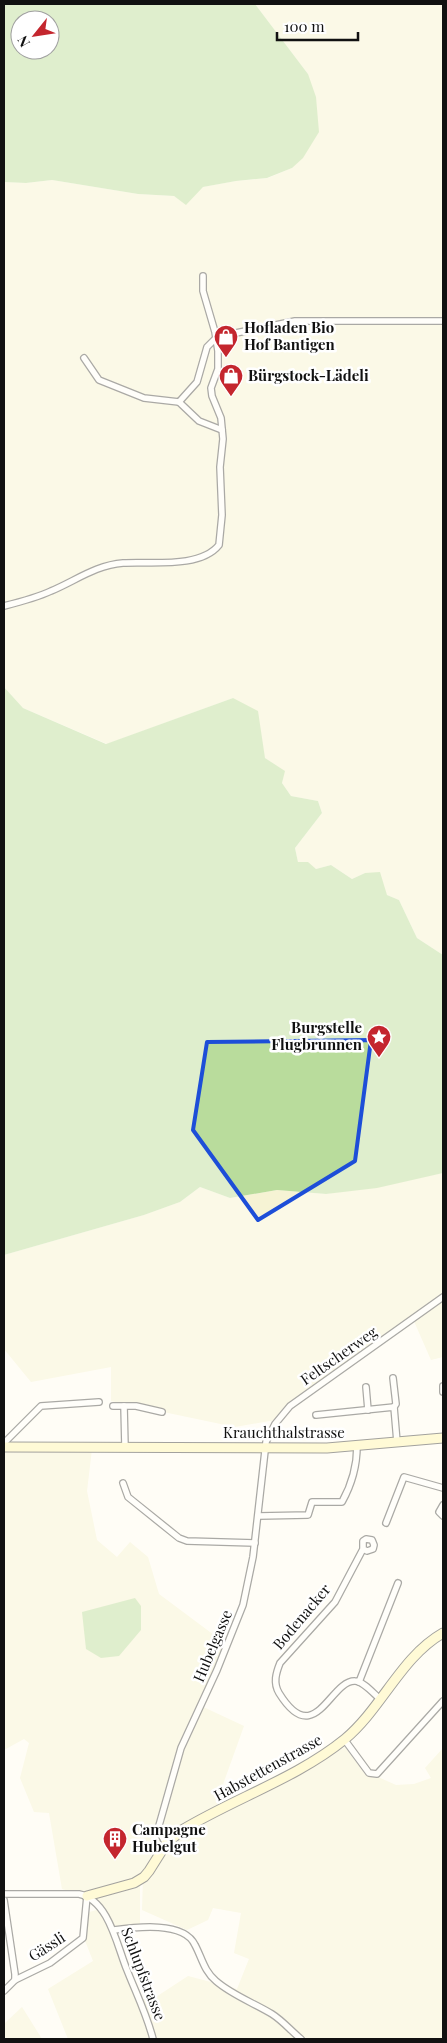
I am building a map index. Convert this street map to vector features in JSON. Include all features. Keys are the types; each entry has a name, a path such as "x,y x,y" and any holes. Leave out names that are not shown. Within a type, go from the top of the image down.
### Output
{"street":[{"path":"4,606 42,595 105,566 121,563 178,561 213,552 218,546 220,541 222,430 220,414 211,392 218,365 216,338 203,291 203,276"},
{"path":"179,402 197,382 206,350 216,338 295,321 443,321"},
{"path":"84,358 100,380 144,398 179,402 199,421 222,430"},
{"name":"Feltscherweg","path":"266,1448 266,1442 275,1424 290,1406 443,1297"},
{"path":"393,1378 397,1442"},
{"path":"443,1386 443,1392"},
{"path":"366,1387 368,1410"},
{"path":"4,1445 41,1406 99,1402"},
{"path":"112,1406 145,1407 162,1412"},
{"path":"124,1406 125,1447"},
{"path":"316,1415 394,1407"},
{"name":"Krauchthalstrasse","path":"4,1445 327,1448 443,1438"},
{"path":"259,1516 308,1515 312,1502 342,1502 349,1489 356,1464 357,1446"},
{"name":"Hubelgasse","path":"166,1844 158,1829 178,1755 225,1652 246,1596 259,1516 266,1448"},
{"path":"386,1523 404,1477 443,1488"},
{"path":"124,1483 128,1497 179,1538 187,1542 255,1543"},
{"path":"443,1505 439,1512 443,1516"},
{"name":"Bodenacker","path":"359,1682 351,1682 340,1688 317,1713 309,1715 299,1714 286,1704 277,1690 275,1676 280,1663 334,1602 363,1549"},
{"path":"380,1699 359,1682 398,1583"},
{"name":"Habstettenstrasse","path":"87,1896 131,1884 144,1877 150,1871 166,1844 187,1827 314,1760 344,1739 361,1723 418,1652 443,1633"},
{"path":"344,1739 369,1773 377,1774 443,1701"},
{"path":"4,1894 61,1893 87,1896"},
{"name":"Schlupfstrasse","path":"87,1896 100,1909 114,1930 126,1970 144,2009 153,2039"},
{"name":"Gässli","path":"14,1980 50,1963 83,1938 87,1896"},
{"path":"4,1904 13,1949 14,1980 4,1992"},
{"path":"114,1930 140,1927 176,1929 184,1932 192,1940 205,1968 216,1982 274,2016 301,2039"}],"highlighted area":[{"path":"371,1040 355,1161 258,1220 193,1130 207,1042"}],"shaded area":[{"path":"255,4 443,4 443,955 417,938 399,900 387,895 365,873 352,879 331,865 316,869 298,862 295,848 322,813 318,801 291,796 282,783 284,771 265,758 233,698 107,744 23,708 4,687 4,182 26,183 52,180 138,194 174,196 185,203 203,187 268,178 292,168 308,74"},
{"path":"443,1173 443,1357 431,1360 413,1319 283,1409 275,1420 235,1427 111,1401 111,1367 31,1382 4,1349 4,1255 144,1215 180,1202 200,1187 230,1198 277,1190 326,1194"},
{"path":"4,1447 92,1449 87,1491 97,1540 117,1557 130,1542 148,1557 159,1594 226,1644 199,1705 244,1726 217,1801 226,1807 182,1830 166,1844 149,1871 140,1880 140,1927 114,1930 140,2000 156,1997 188,1976 237,1989 249,1959 234,1953 241,1913 213,1908 208,1920 187,1930 142,1910 143,1880 151,1873 164,1851 176,1838 188,1829 334,1751 345,1747 365,1774 369,1773 396,1785 414,1784 431,1778 425,1768 443,1748 443,2039 68,2039 48,1989 93,1961 84,1938 86,1913 100,1909 87,1896 62,1889 49,1813 34,1812 20,1778 29,1743 24,1739 4,1750"},
{"path":"22,2007 42,2039 4,2039 4,2024"}],"green space":[{"path":"4,4 255,4 308,74 316,97 319,132 303,158 292,168 267,178 203,187 186,205 174,196 138,194 52,180 26,183 4,182"},
{"path":"4,687 23,708 106,744 233,698 258,711 265,758 285,771 282,783 291,796 318,801 322,813 295,848 298,862 308,862 316,869 331,865 352,879 365,873 380,872 387,895 399,900 417,938 443,955 443,1173 377,1188 326,1194 277,1190 230,1198 200,1187 180,1202 144,1215 4,1255"},
{"path":"135,1598 141,1606 141,1630 119,1656 101,1658 86,1649 82,1612"}],"place":[{"name":"Hofladen Bio Hof Bantigen","path":"226,358"},
{"name":"Bürgstock-Lädeli","path":"231,397"},
{"name":"Burgstelle Flugbrunnen","path":"379,1058"},
{"name":"Campagne Hubelgut","path":"115,1860"}]}
